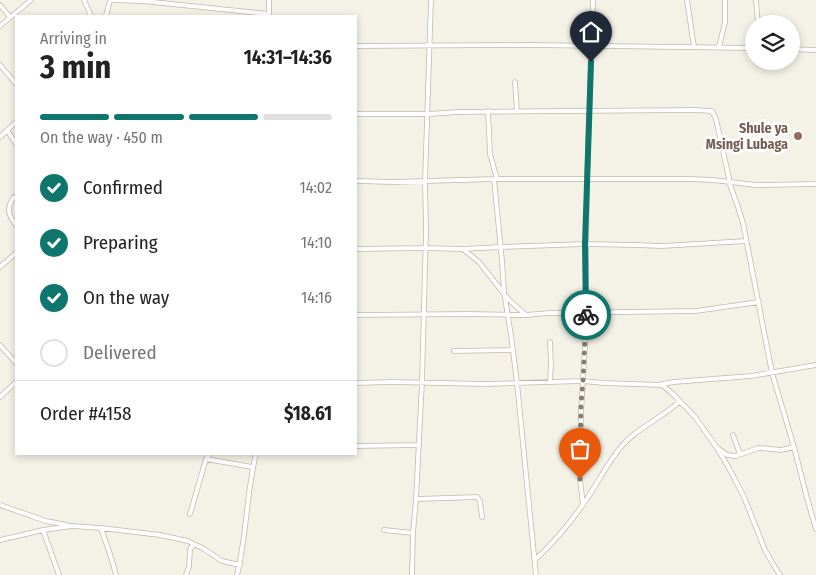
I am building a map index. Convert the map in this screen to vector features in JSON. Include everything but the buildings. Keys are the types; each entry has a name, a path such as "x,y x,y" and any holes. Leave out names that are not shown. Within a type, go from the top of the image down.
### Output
{"street":[{"path":"0,26 31,0"},
{"path":"84,0 91,15"},
{"path":"106,15 110,0 143,1 269,15 269,0"},
{"path":"412,575 422,382 426,248 425,181 431,0"},
{"path":"583,505 580,479 581,405 586,313 585,244 593,0"},
{"path":"686,0 694,47"},
{"path":"719,48 725,22 725,0"},
{"path":"756,0 757,15"},
{"path":"0,5 10,17"},
{"path":"357,46 530,45 745,48"},
{"path":"800,49 816,50"},
{"path":"0,65 15,83"},
{"path":"515,82 517,111"},
{"path":"488,111 490,154 495,179 504,292 517,382 536,575"},
{"path":"357,114 428,114 488,111 712,111 716,119 746,241 772,373 816,529"},
{"path":"0,136 15,123"},
{"path":"7,130 15,142"},
{"path":"357,181 495,179 713,180 776,185 816,184"},
{"path":"14,197 10,202 8,212 15,223"},
{"path":"357,249 463,249 585,244 662,246 746,241"},
{"path":"463,249 479,262 515,307 526,315"},
{"path":"0,267 15,254"},
{"path":"357,315 526,315 696,311 758,302"},
{"path":"550,342 550,382"},
{"path":"0,345 15,362"},
{"path":"454,351 513,350"},
{"path":"357,383 487,384 583,381 610,384 660,385 674,382 728,379 816,366"},
{"path":"0,397 15,383"},
{"path":"660,385 672,393 695,417 730,468 742,492 765,550 780,575"},
{"path":"535,560 583,505 606,467 621,447 638,431 670,410 680,401"},
{"path":"733,435 740,454"},
{"path":"357,446 419,446"},
{"path":"717,448 731,456 758,448 781,450 794,447"},
{"path":"190,514 206,460 209,455"},
{"path":"237,575 240,565 252,467 256,455"},
{"path":"206,460 252,467"},
{"path":"416,499 477,497 480,501 482,517"},
{"path":"0,505 46,522 160,535 194,544 204,548 222,561 240,565"},
{"path":"0,540 43,530 72,526"},
{"path":"101,528 116,575"},
{"path":"43,530 58,575"},
{"path":"384,530 413,533"},
{"path":"186,575 189,567 190,550 194,544"}],"way so far":[{"path":"580,479 581,405 586,315"}],"place":[{"name":"Shule ya Msingi Lubaga","path":"798,136"}],"route":[{"path":"586,315 585,244 591,62"}]}
